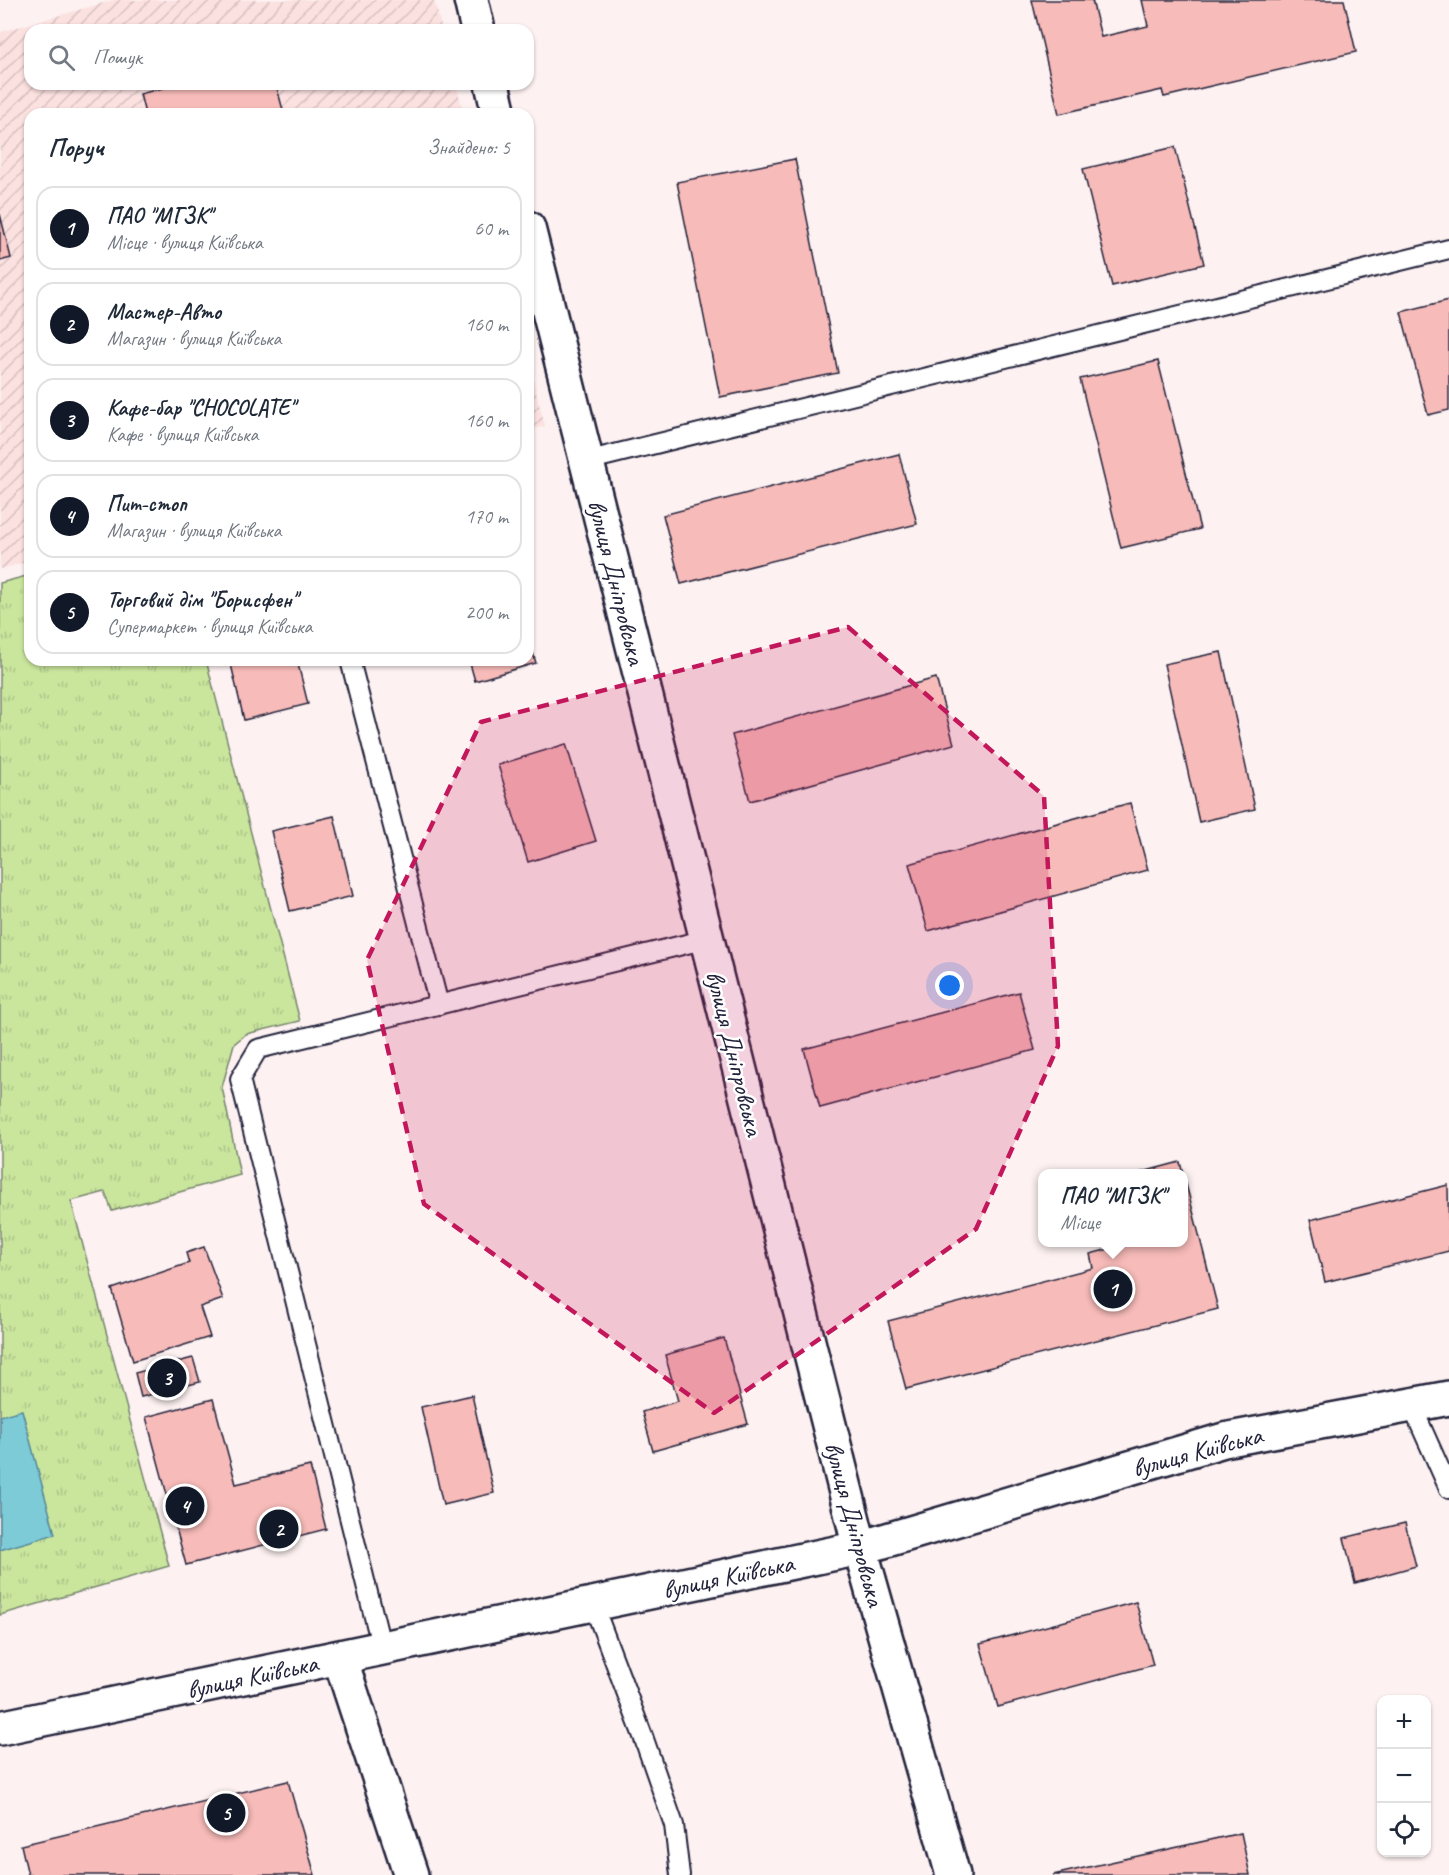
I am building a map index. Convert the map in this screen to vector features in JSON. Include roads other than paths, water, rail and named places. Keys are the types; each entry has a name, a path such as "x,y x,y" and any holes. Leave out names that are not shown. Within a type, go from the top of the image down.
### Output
{"street":[{"path":"471,0 477,24"},
{"path":"493,90 498,108"},
{"name":"вулиця Дніпровська","path":"534,252 860,1548 953,1875"},
{"name":"вулиця Київська","path":"0,1728 860,1548 1224,1440 1449,1398"},
{"path":"340,1658 411,1875"}],"lane":[{"path":"586,460 1449,249"},
{"path":"352,666 439,1005"},
{"path":"382,1649 240,1078 258,1049 706,939"},
{"path":"1411,1404 1449,1489"},
{"path":"593,1604 674,1825 680,1875"}],"water":[{"path":"22,1410 55,1534 0,1550 0,1416"}],"place":[{"name":"ПАО \"МГЗК\"","path":"1113,1289"},
{"name":"Кафе-бар \"CHOCOLATE\"","path":"167,1378"},
{"name":"Пит-стоп","path":"185,1506"},
{"name":"Мастер-Авто","path":"279,1529"},
{"name":"Торговий дім \"Борисфен\"","path":"226,1813"}]}
